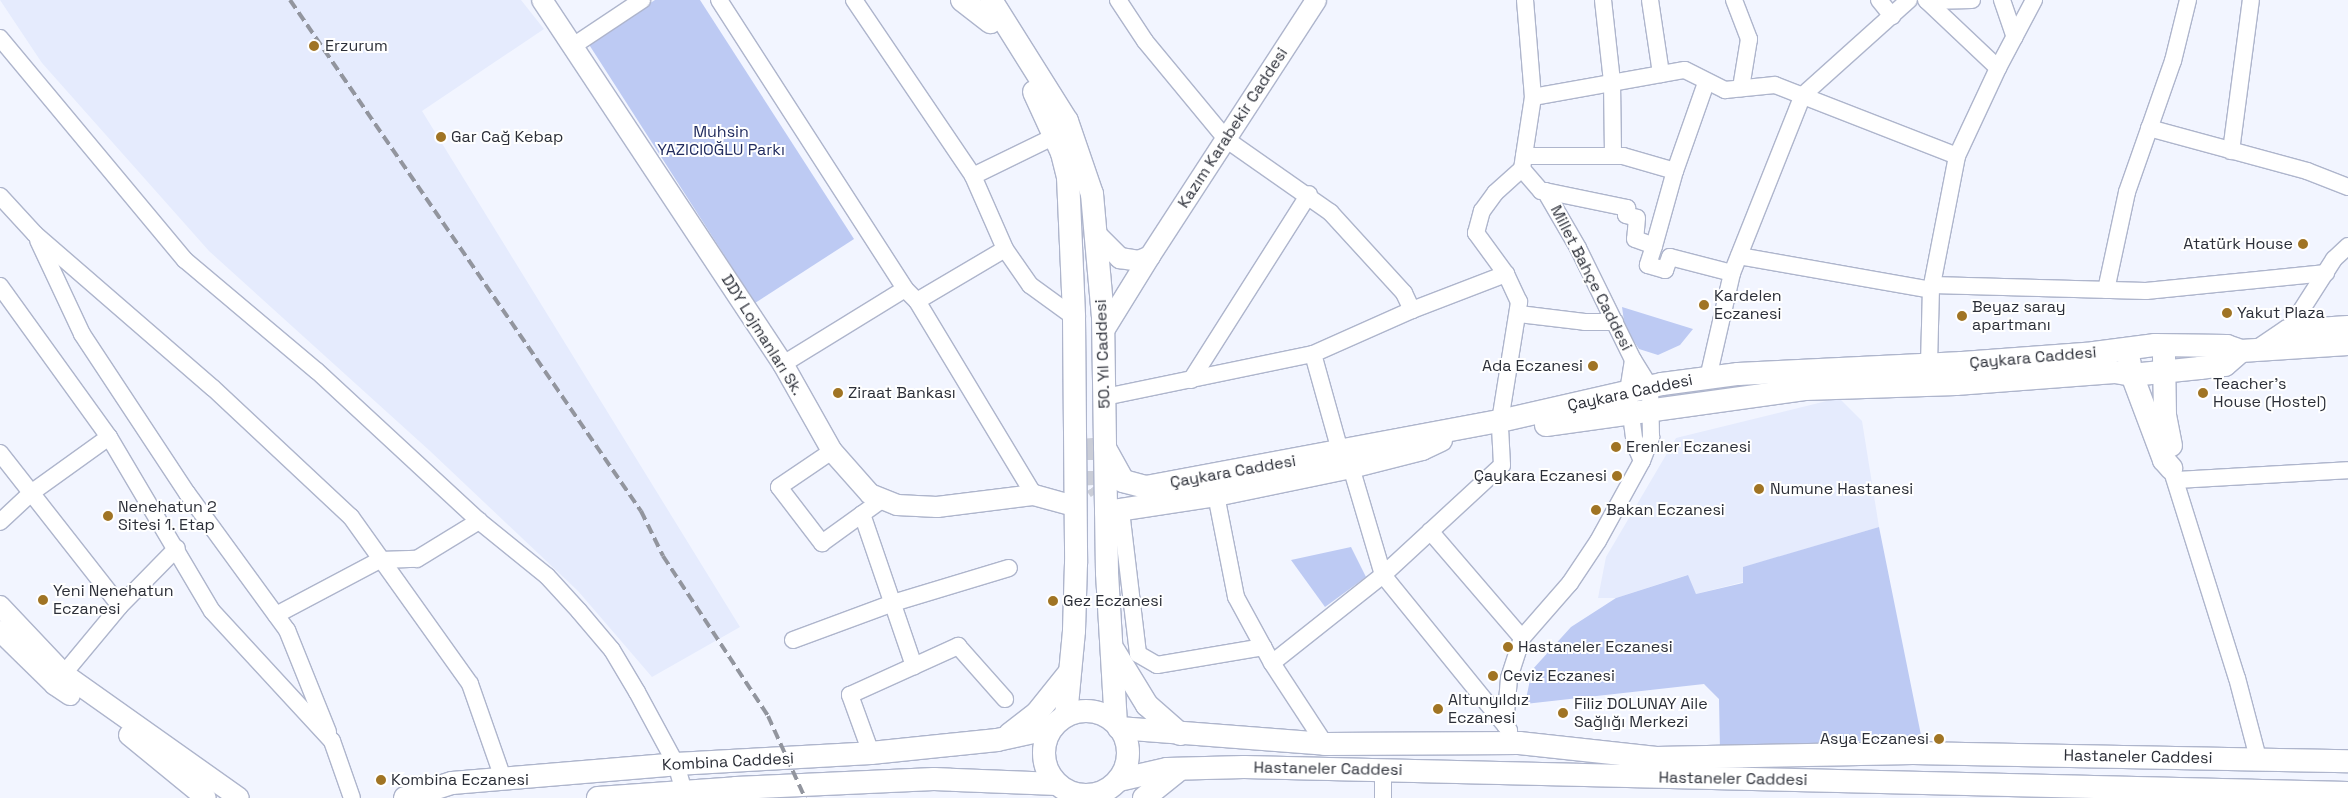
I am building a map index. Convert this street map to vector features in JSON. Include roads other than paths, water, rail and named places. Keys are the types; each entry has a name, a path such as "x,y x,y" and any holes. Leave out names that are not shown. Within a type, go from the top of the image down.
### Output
{"main road":[{"name":"50. Yıl Caddesi","path":"962,0 993,8 1055,136 1068,177 1074,318 1074,631 1070,670 1059,722"},
{"name":"50. Yıl Caddesi","path":"976,0 993,8 1067,120 1092,194 1098,235 1105,397 1099,443 1121,507 1107,573 1117,726"},
{"name":"Çaykara Caddesi","path":"1068,177 1079,210 1092,318 1099,443 1123,481 1146,487 1346,459 1651,398 1805,389 1956,384 2115,372 2132,375 2226,365 2251,350"},
{"path":"2251,350 2288,331 2348,327"},
{"name":"Çaykara Caddesi","path":"1651,398 1708,378 2094,353 2163,344 2227,346 2251,350 2348,344"},
{"path":"2163,344 2165,415 2173,457 2174,474"},
{"path":"2127,348 2132,375 2164,460 2174,474"},
{"path":"2251,350 2294,359 2348,358"},
{"name":"Çaykara Caddesi","path":"1121,507 1500,427"},
{"path":"1121,507 1216,495 1346,459 1422,450 1441,440"},
{"path":"1113,650 1147,705 1180,734"},
{"path":"1005,738 1037,713 1070,670"},
{"path":"1081,712 1096,712 1117,726 1127,745 1128,757 1114,788 1082,796 1060,790 1049,774 1044,756 1059,722 1081,712"},
{"name":"Kombina Caddesi","path":"405,798 452,783 676,764 871,753 1005,738 1059,722"},
{"name":"Hastaneler Caddesi","path":"1117,726 1180,734 1325,744 1519,744 1656,758 1913,753 2348,761"},
{"path":"1144,798 1181,768"},
{"name":"Hastaneler Caddesi","path":"1114,788 1181,768 1383,770 2272,793 2348,793"},
{"name":"Kombina Caddesi","path":"598,798 934,779 1060,790"}],"street":[{"name":"DDY Lojmanları Sk.","path":"542,0 783,364 832,451 870,494 898,505 937,507 1034,495 1074,506"},
{"path":"573,46 642,0"},
{"path":"719,0 906,289 917,301 1034,495"},
{"path":"854,0 973,176 1005,248 1030,285 1074,318"},
{"name":"Kazım Karabekir Caddesi","path":"1103,332 1316,0"},
{"path":"1272,663 1383,575 1502,465 1500,427 1519,314 1519,302 1506,274 1476,233 1482,211 1494,193 1523,162 1533,97 1525,0"},
{"path":"1603,0 1612,82 1613,156"},
{"path":"1650,0 1661,74"},
{"path":"1734,0 1749,39 1741,88"},
{"path":"1879,0 1892,16"},
{"path":"1708,378 1732,273 1755,208 1803,94 1909,0"},
{"path":"1926,0 1972,0"},
{"path":"1926,0 1998,68"},
{"path":"2002,0 2016,37"},
{"path":"1929,364 1932,288 1957,156 1998,68 2034,0"},
{"path":"2106,290 2127,192 2173,61 2188,0"},
{"path":"2231,151 2251,0"},
{"path":"1125,2 1145,41 1226,140 1309,194 1356,238 1404,293 1412,310"},
{"path":"0,38 185,260 317,371 479,521 547,576 612,650 676,764 684,792"},
{"path":"1533,97 1685,70 1706,83 1725,90 1775,86 1803,94 1957,156"},
{"path":"1706,83 1675,171 1648,265 1665,270 1670,257 1732,273"},
{"path":"2149,128 2348,187"},
{"path":"973,176 1055,136"},
{"path":"1523,162 1613,156 1675,171"},
{"name":"Millet Bahçe Caddesi","path":"1523,162 1541,191 1545,191 1616,322 1651,398"},
{"path":"1545,191 1627,208 1626,215 1637,218 1635,238 1654,246"},
{"path":"1191,380 1309,194"},
{"path":"0,196 35,234 212,388 344,511 470,684 503,778"},
{"path":"35,234 82,334 187,493 287,630 332,741 352,798"},
{"path":"1098,235 1120,258 1139,262 1150,256"},
{"path":"2288,331 2334,259 2348,246"},
{"path":"917,301 1005,248"},
{"path":"1739,256 1932,288 2146,291 2326,273"},
{"path":"1105,397 1313,354 1412,310 1506,274"},
{"path":"0,286 108,437 177,548 212,611 332,741"},
{"path":"783,364 906,289"},
{"path":"1519,314 1585,322 1616,322"},
{"path":"1313,354 1383,575 1506,725 1519,744"},
{"path":"1633,360 1629,402 1642,461"},
{"path":"1506,725 1509,678 1522,638 1574,576 1598,541 1642,461 1652,437 1651,398"},
{"path":"0,522 31,493 108,437"},
{"path":"832,451 779,487 822,543 883,499"},
{"path":"0,453 120,606"},
{"path":"2258,758 2174,474 2348,470"},
{"path":"1216,495 1236,597 1272,663 1325,744"},
{"path":"1121,507 1138,654 1157,665 1263,647"},
{"path":"862,514 914,666"},
{"path":"276,615 380,560 416,559 479,521"},
{"path":"1430,531 1522,638"},
{"path":"59,679 120,606 177,548"},
{"path":"793,640 892,603 1010,568"},
{"path":"0,606 59,679 239,798"},
{"path":"0,631 206,798"},
{"path":"871,753 850,695 958,646 1006,698"},
{"path":"1383,770 1383,798"}],"tunnel":[{"path":"1093,438 1096,485 1100,491"}],"railway":[{"path":"290,0 641,511 663,556 768,716 805,798"}],"place":[{"name":"Erzurum","path":"314,46"},
{"name":"Gar Cağ Kebap","path":"441,137"},
{"name":"Atatürk House","path":"2303,244"},
{"name":"Kardelen Eczanesi","path":"1704,305"},
{"name":"Yakut Plaza","path":"2227,313"},
{"name":"Beyaz saray apartmanı","path":"1962,316"},
{"name":"Ada Eczanesi","path":"1593,366"},
{"name":"Ziraat Bankası","path":"838,393"},
{"name":"Teacher's House (Hostel)","path":"2203,393"},
{"name":"Erenler Eczanesi","path":"1616,447"},
{"name":"Çaykara Eczanesi","path":"1617,476"},
{"name":"Numune Hastanesi","path":"1759,489"},
{"name":"Bakan Eczanesi","path":"1596,510"},
{"name":"Nenehatun 2 Sitesi 1. Etap","path":"108,516"},
{"name":"Yeni Nenehatun Eczanesi","path":"43,600"},
{"name":"Gez Eczanesi","path":"1053,601"},
{"name":"Hastaneler Eczanesi","path":"1508,647"},
{"name":"Ceviz Eczanesi","path":"1493,676"},
{"name":"Altunyıldız Eczanesi","path":"1438,709"},
{"name":"Filiz DOLUNAY Aile Sağlığı Merkezi","path":"1563,713"},
{"name":"Asya Eczanesi","path":"1939,739"},
{"name":"Kombina Eczanesi","path":"381,780"}],"park label":[{"name":"Muhsin YAZICIOĞLU Parkı","path":"721,141"}]}
